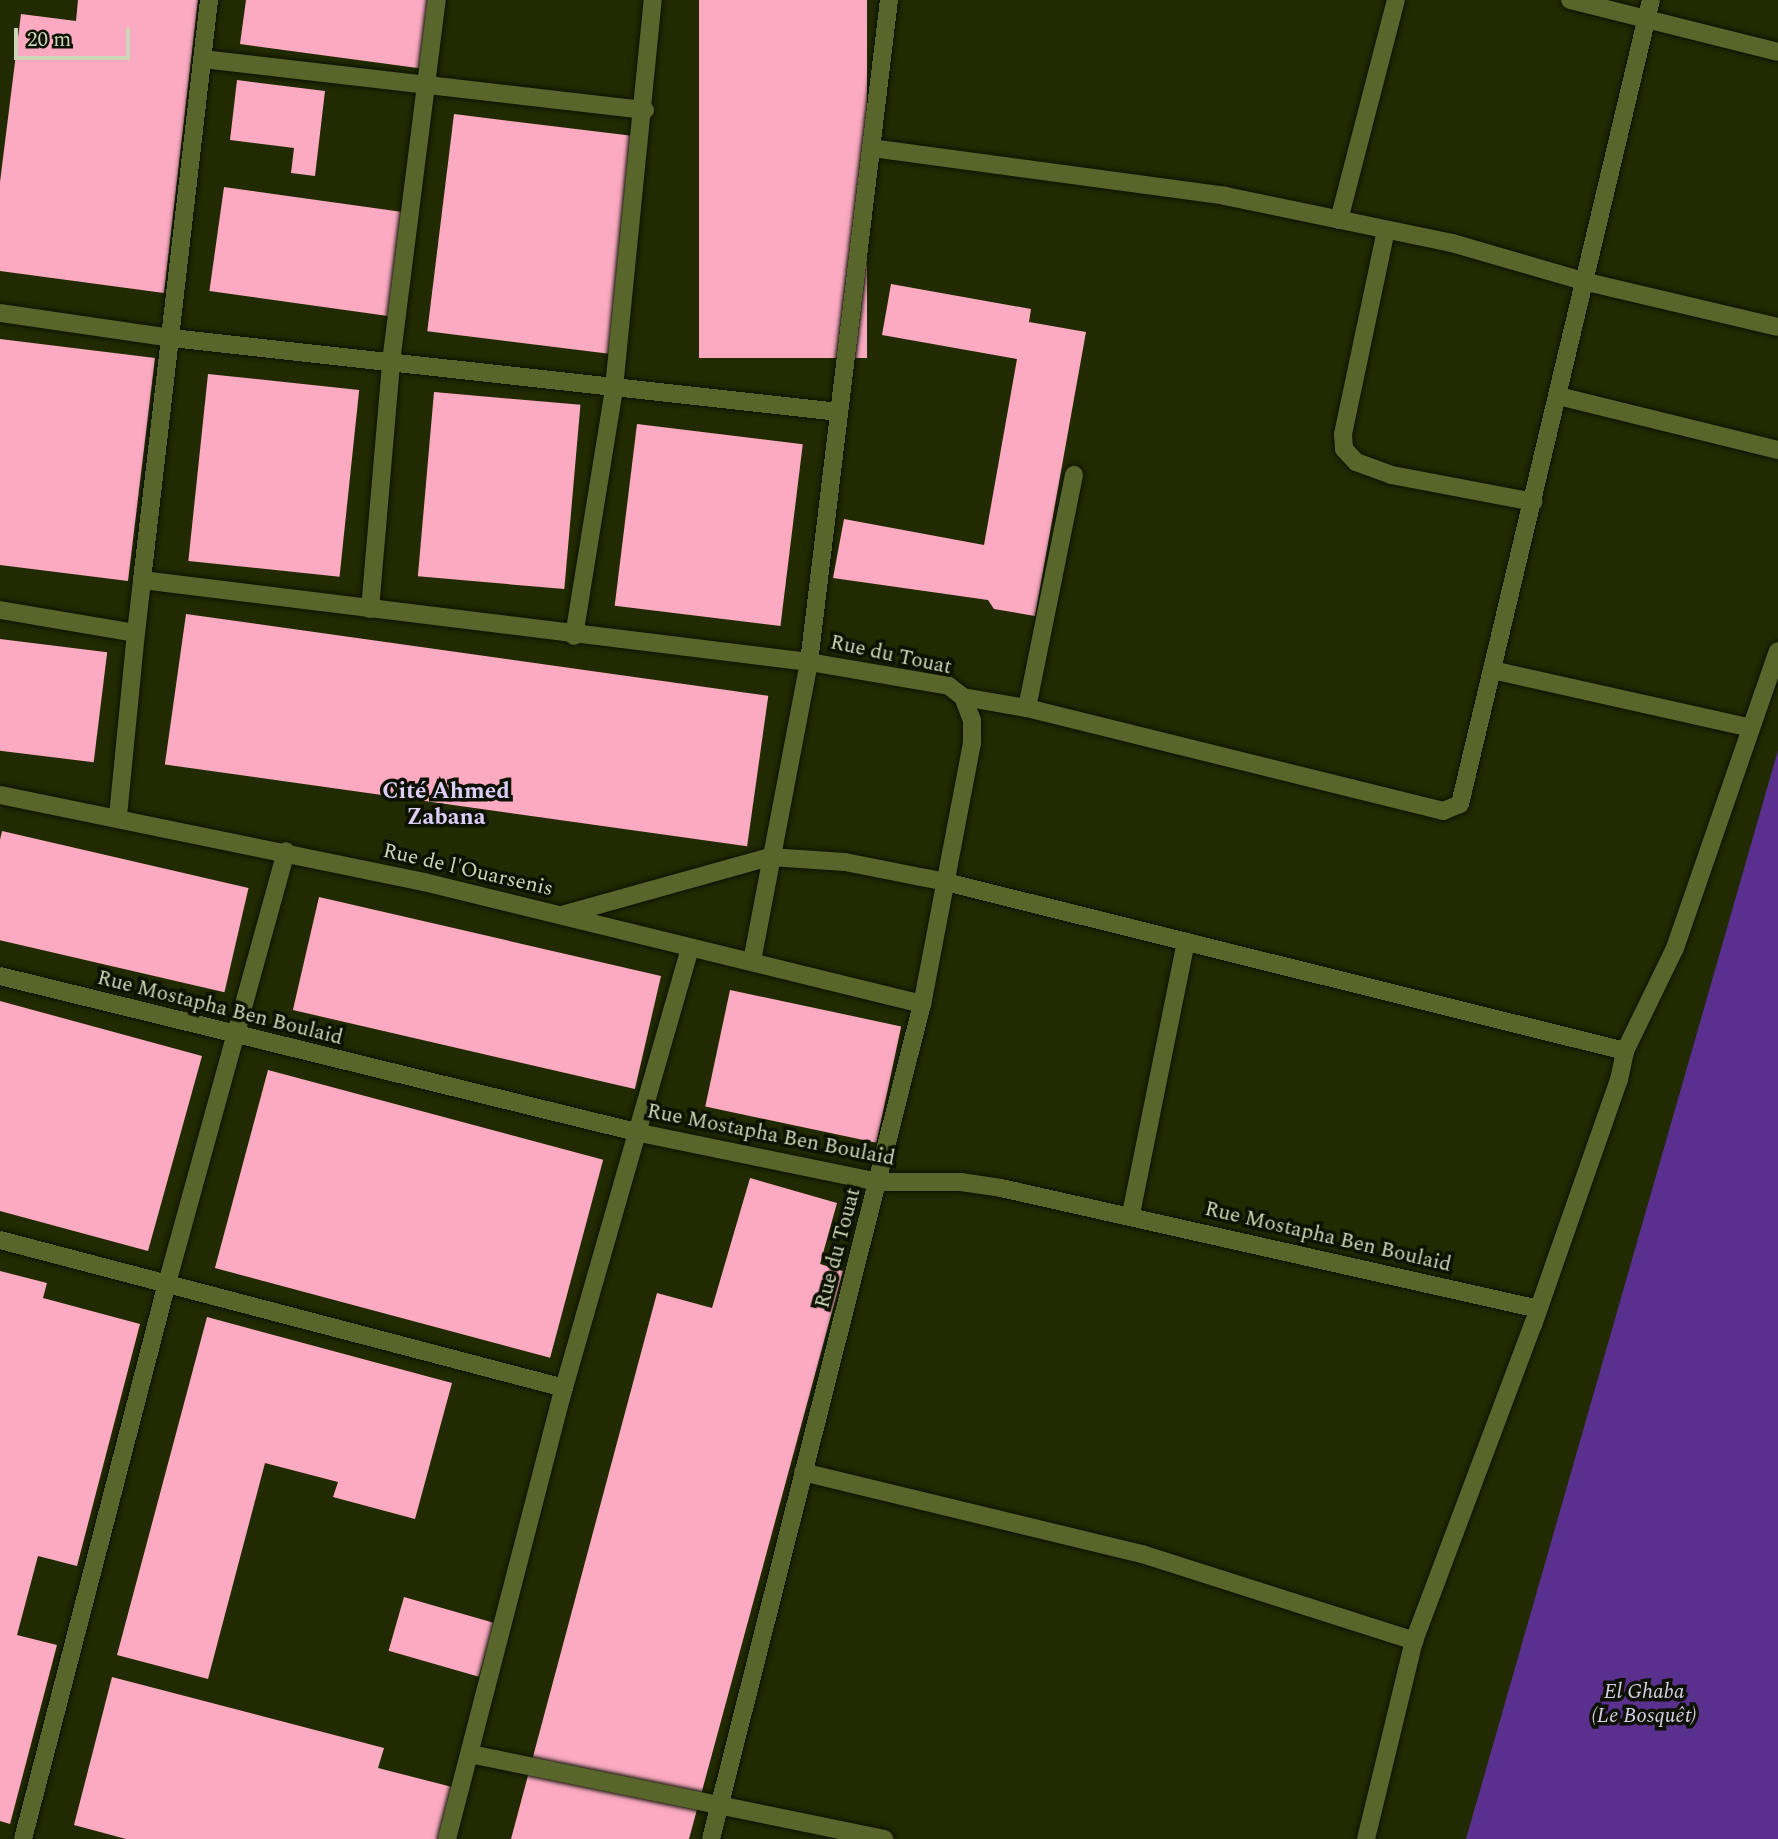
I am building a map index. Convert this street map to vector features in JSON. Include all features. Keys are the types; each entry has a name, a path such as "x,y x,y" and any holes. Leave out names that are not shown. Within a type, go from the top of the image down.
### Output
{"street":[{"path":"118,816 136,633 209,0"},
{"path":"370,609 391,362 437,0"},
{"path":"574,636 614,388 645,110 653,0"},
{"path":"752,961 809,662 889,0"},
{"path":"1339,220 1396,0"},
{"path":"1570,0 1778,52"},
{"path":"963,697 1027,708 1443,811 1460,804 1651,0"},
{"path":"203,59 645,110"},
{"path":"872,148 1225,196 1452,243 1583,281 1778,327"},
{"path":"1386,230 1343,434 1344,449 1356,462 1392,475 1533,502"},
{"path":"0,313 172,338 839,412"},
{"path":"1558,396 1778,450"},
{"path":"1027,708 1074,475"},
{"name":"Rue du Touat","path":"142,580 574,636 809,662 949,686 963,697 972,720 972,743 922,1004 711,1839"},
{"path":"0,610 136,633"},
{"path":"1366,1839 1414,1641 1539,1309 1619,1080 1625,1051 1675,948 1748,727 1778,651"},
{"path":"1492,670 1748,727"},
{"name":"Rue de l'Ouarsenis","path":"0,795 286,851 562,915 922,1004"},
{"path":"23,1839 166,1287 286,851"},
{"path":"562,915 770,857 845,862 946,882 1625,1051"},
{"path":"1131,1214 1186,941"},
{"path":"447,1839 564,1388 640,1133 690,948"},
{"name":"Rue Mostapha Ben Boulaid","path":"0,976 234,1037 640,1133 878,1182 961,1182 1131,1214 1539,1309"},
{"path":"0,1240 166,1287 564,1388"},
{"path":"803,1472 1142,1554 1414,1641"},
{"path":"470,1754 884,1839"}],"green space":[{"name":"El Ghaba (Le Bosquêt)","path":"1778,750 1778,1839 1466,1839"}],"building":[{"path":"78,0 198,0 164,293 0,271 0,182 21,14 76,21"},
{"path":"246,0 434,0 425,69 240,44"},
{"path":"699,0 867,0 867,358 699,358"},
{"path":"237,80 325,91 315,176 291,173 294,148 230,140"},
{"path":"454,114 636,136 609,354 427,331"},
{"path":"224,187 404,212 390,316 209,291"},
{"path":"891,284 1031,309 1029,322 1086,332 1035,616 994,609 988,600 833,578 844,519 984,545 1017,359 882,335"},
{"path":"0,339 155,358 128,581 0,565"},
{"path":"208,374 359,390 340,577 188,561"},
{"path":"434,392 580,405 564,589 418,576"},
{"path":"637,424 803,444 780,626 615,606"},
{"path":"186,614 768,696 747,846 165,765"},
{"path":"0,639 107,652 94,762 0,751"},
{"path":"2,831 249,888 224,992 0,940"},
{"path":"319,897 661,976 635,1089 293,1010"},
{"path":"730,990 901,1026 876,1143 705,1106"},
{"path":"0,1001 202,1056 148,1251 0,1211"},
{"path":"268,1070 603,1160 550,1358 215,1268"},
{"path":"750,1178 837,1203 820,1264 843,1271 689,1839 511,1839 657,1293 712,1308"},
{"path":"0,1271 47,1283 43,1298 140,1324 77,1566 38,1556 17,1635 57,1645 10,1824 0,1821"},
{"path":"207,1317 452,1383 415,1519 333,1497 338,1482 265,1463 208,1679 117,1655"},
{"path":"404,1597 494,1623 479,1677 389,1651"},
{"path":"112,1677 384,1748 378,1768 456,1788 443,1839 126,1839 74,1825"}],"district":[{"name":"Cité Ahmed Zabana","path":"446,805"}]}
